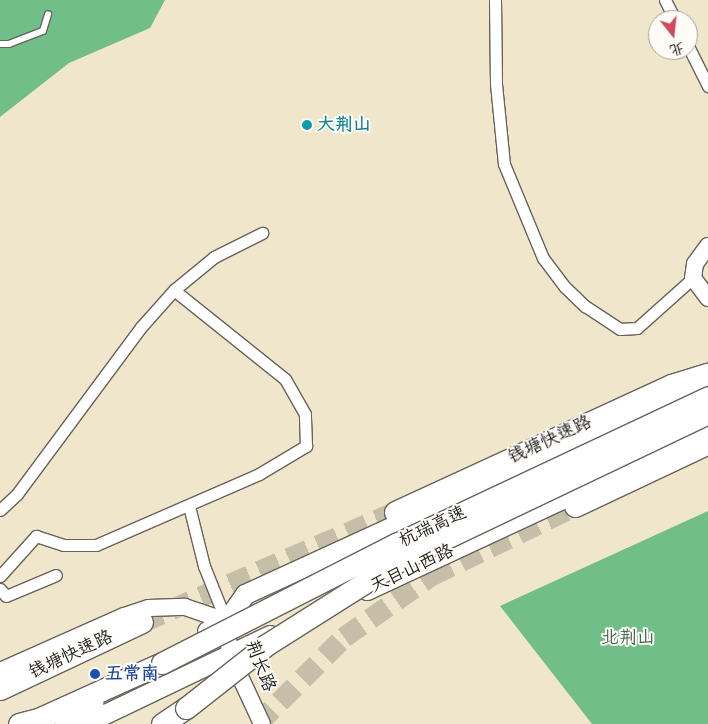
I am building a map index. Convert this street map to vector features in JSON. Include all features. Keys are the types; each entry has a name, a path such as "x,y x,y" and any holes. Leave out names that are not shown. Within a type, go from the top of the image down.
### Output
{"highway":[{"path":"671,385 708,369"},
{"name":"钱塘快速路","path":"395,512 671,385 708,374"},
{"name":"杭瑞高速","path":"162,663 396,544 708,397"},
{"name":"杭瑞高速","path":"162,724 179,716 266,644 402,559 708,414"},
{"path":"575,506 708,443"},
{"name":"钱塘快速路","path":"0,689 142,622"},
{"path":"19,724 38,719 162,663"},
{"path":"65,724 91,704 162,663"}],"main road":[{"path":"708,246 695,264 693,278 708,298"},
{"path":"15,724 226,621 245,594 708,381"},
{"name":"天目山西路","path":"84,724 117,706 708,431"},
{"path":"0,671 124,616 149,608 185,607 226,621"},
{"name":"荆长路","path":"226,621 230,654 262,724"},
{"name":"天目山西路","path":"99,724 117,706"}],"street":[{"path":"495,0 496,84 504,164 542,258 565,287 585,306 620,330 637,328 693,278"},
{"path":"695,60 708,86"},
{"path":"0,510 17,494 142,327 174,290 214,257 262,233"},
{"path":"0,576 36,536 64,545 96,546 259,474 306,446 305,414 285,379 174,290"},
{"path":"189,506 204,566 226,621"},
{"path":"0,589 6,596 56,575"}],"lane":[{"path":"0,44 9,44 43,32 48,15"}],"green space":[{"path":"0,0 165,0 150,28 69,63 0,117"},
{"name":"北荆山","path":"708,511 708,724 592,724 500,606"}],"tunnel":[{"path":"257,724 344,637 432,575 575,506"},
{"path":"142,622 395,512"}],"place":[{"name":"大荆山","path":"307,125"},
{"name":"五常南","path":"95,674"}]}
